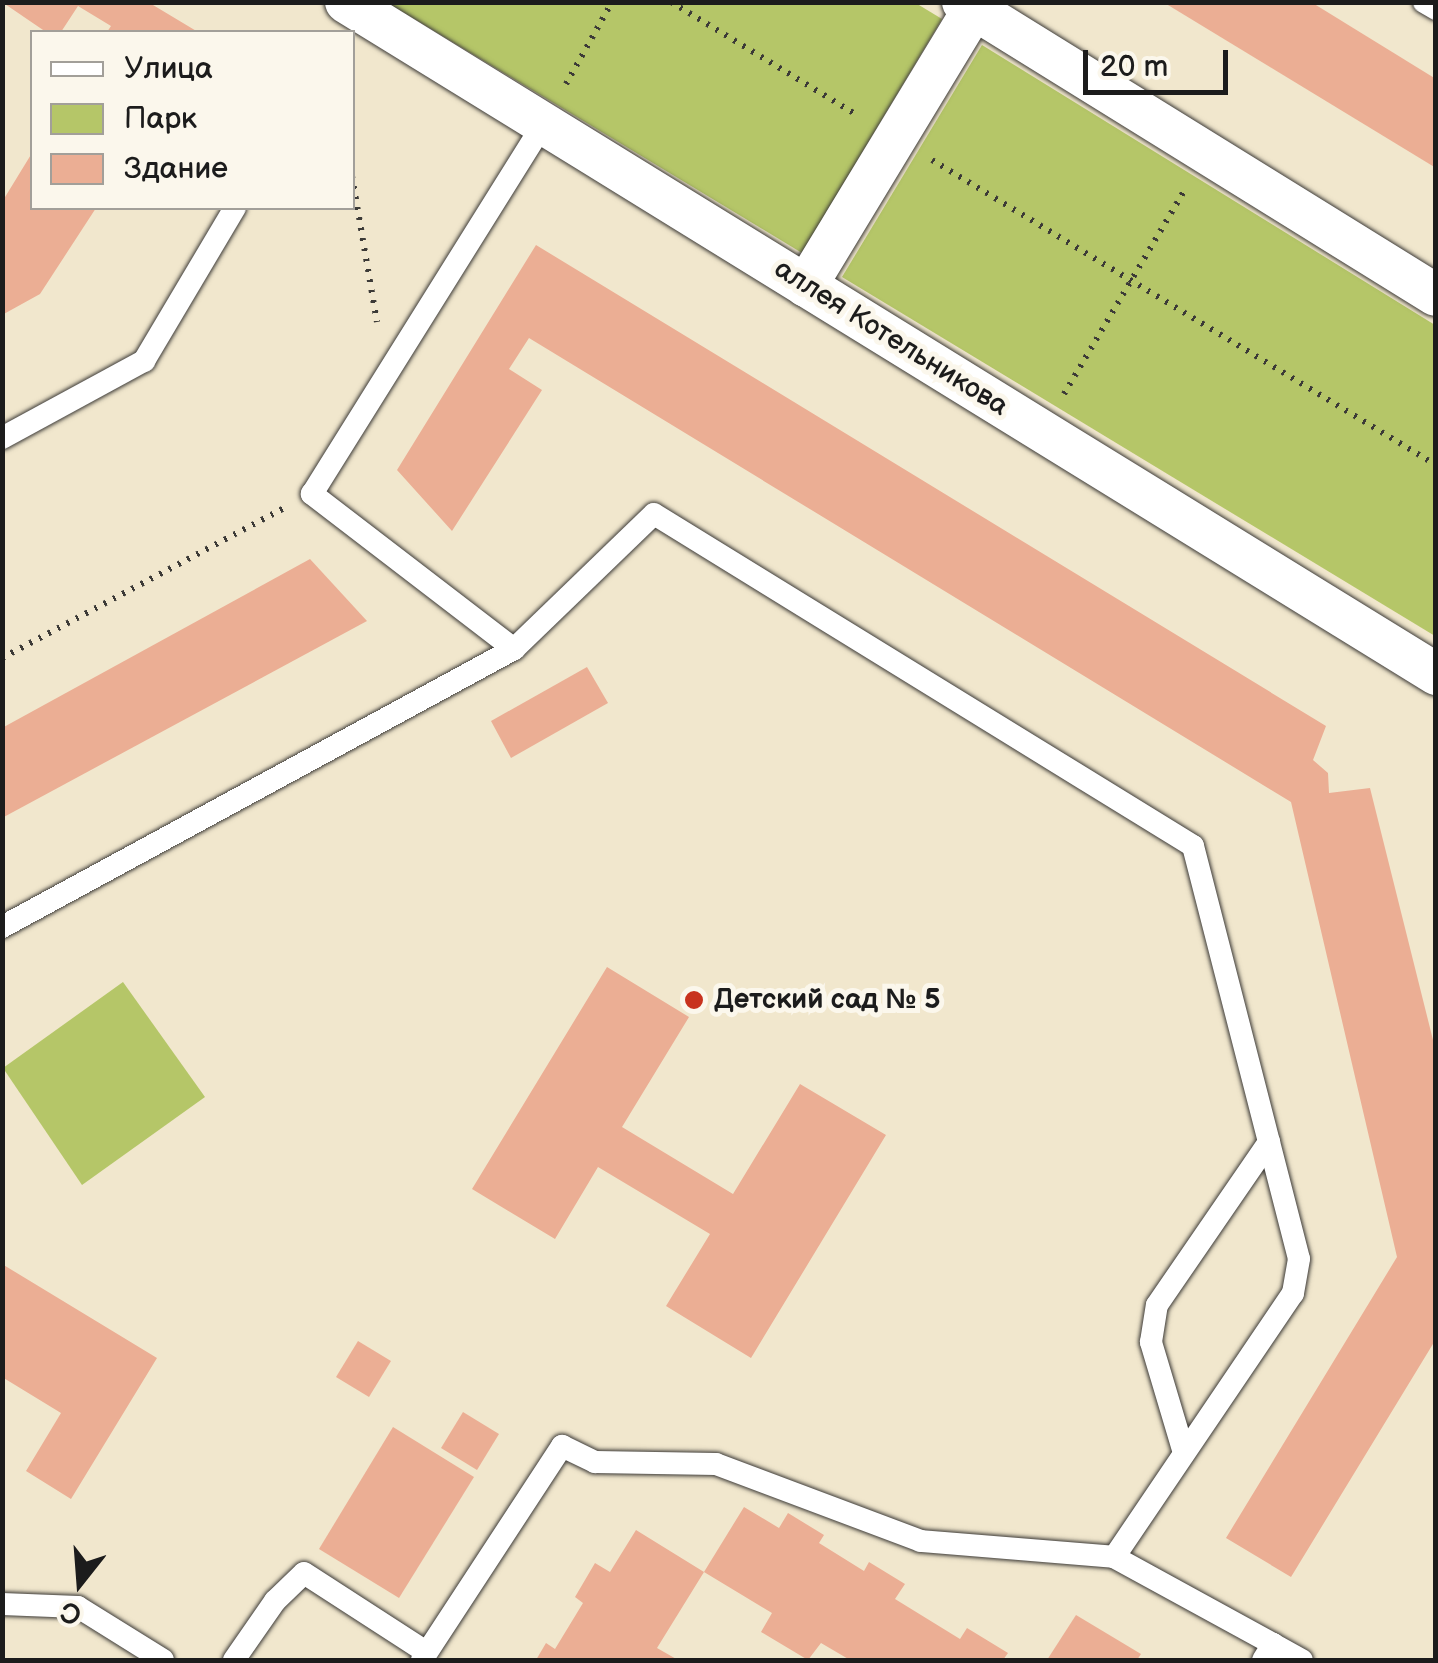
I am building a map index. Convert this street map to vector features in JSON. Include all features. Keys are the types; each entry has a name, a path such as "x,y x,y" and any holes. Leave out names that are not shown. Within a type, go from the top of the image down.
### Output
{"street":[{"path":"806,286 896,138 968,6 1436,295"},
{"name":"аллея Котельникова","path":"346,14 543,124 1436,674"}],"lane":[{"path":"1424,2 1436,9"},
{"path":"514,649 312,494 543,124"},
{"path":"2,438 144,361 234,210"},
{"path":"2,928 514,649 654,514 1193,846 1300,1260 1293,1293 1114,1557"},
{"path":"1184,1453 1151,1342 1157,1305 1269,1142"},
{"path":"234,1660 275,1601 304,1574 424,1656 562,1446 594,1462 716,1464 921,1541 1114,1557 1268,1652 1302,1660"},
{"path":"2,1604 78,1607 163,1660"}],"path":[{"path":"543,124 612,2"},
{"path":"671,2 1436,465"},
{"path":"1042,432 1206,153"},
{"path":"355,194 386,376"},
{"path":"2,658 312,494"}],"green space":[{"path":"914,2 942,19 802,253 388,3"},
{"path":"982,45 1435,325 1435,636 842,277"},
{"path":"123,982 205,1097 82,1185 3,1068"}],"building":[{"path":"2,2 148,2 195,30 108,30 111,26 78,6 62,30 43,30"},
{"path":"1163,2 1311,2 1436,79 1436,168"},
{"path":"30,156 30,210 95,210 40,294 2,315 2,202"},
{"path":"536,245 1326,726 1313,760 1328,773 1329,793 1370,788 1436,1052 1436,1339 1291,1577 1226,1538 1397,1257 1291,802 529,338 509,369 542,390 452,531 397,470"},
{"path":"310,559 367,621 2,818 2,728"},
{"path":"587,667 608,703 511,758 491,721"},
{"path":"607,967 689,1017 622,1127 733,1194 800,1084 886,1135 751,1358 666,1306 710,1234 598,1167 555,1239 472,1189"},
{"path":"2,1264 157,1358 71,1499 26,1471 61,1413 2,1377"},
{"path":"358,1341 391,1361 369,1397 336,1377"},
{"path":"463,1412 499,1434 477,1470 441,1448"},
{"path":"393,1427 474,1477 399,1598 319,1549"},
{"path":"744,1507 779,1528 788,1513 824,1535 819,1543 864,1571 869,1562 905,1584 895,1599 960,1639 967,1628 1008,1653 1003,1660 850,1660 821,1643 808,1660 761,1632 772,1613 704,1572"},
{"path":"636,1530 704,1572 657,1648 678,1660 536,1660 546,1643 555,1649 583,1603 575,1597 595,1563 610,1572"},
{"path":"1076,1615 1141,1654 1137,1660 1047,1660"}],"place":[{"name":"Детский сад № 5","path":"694,1000"}]}
